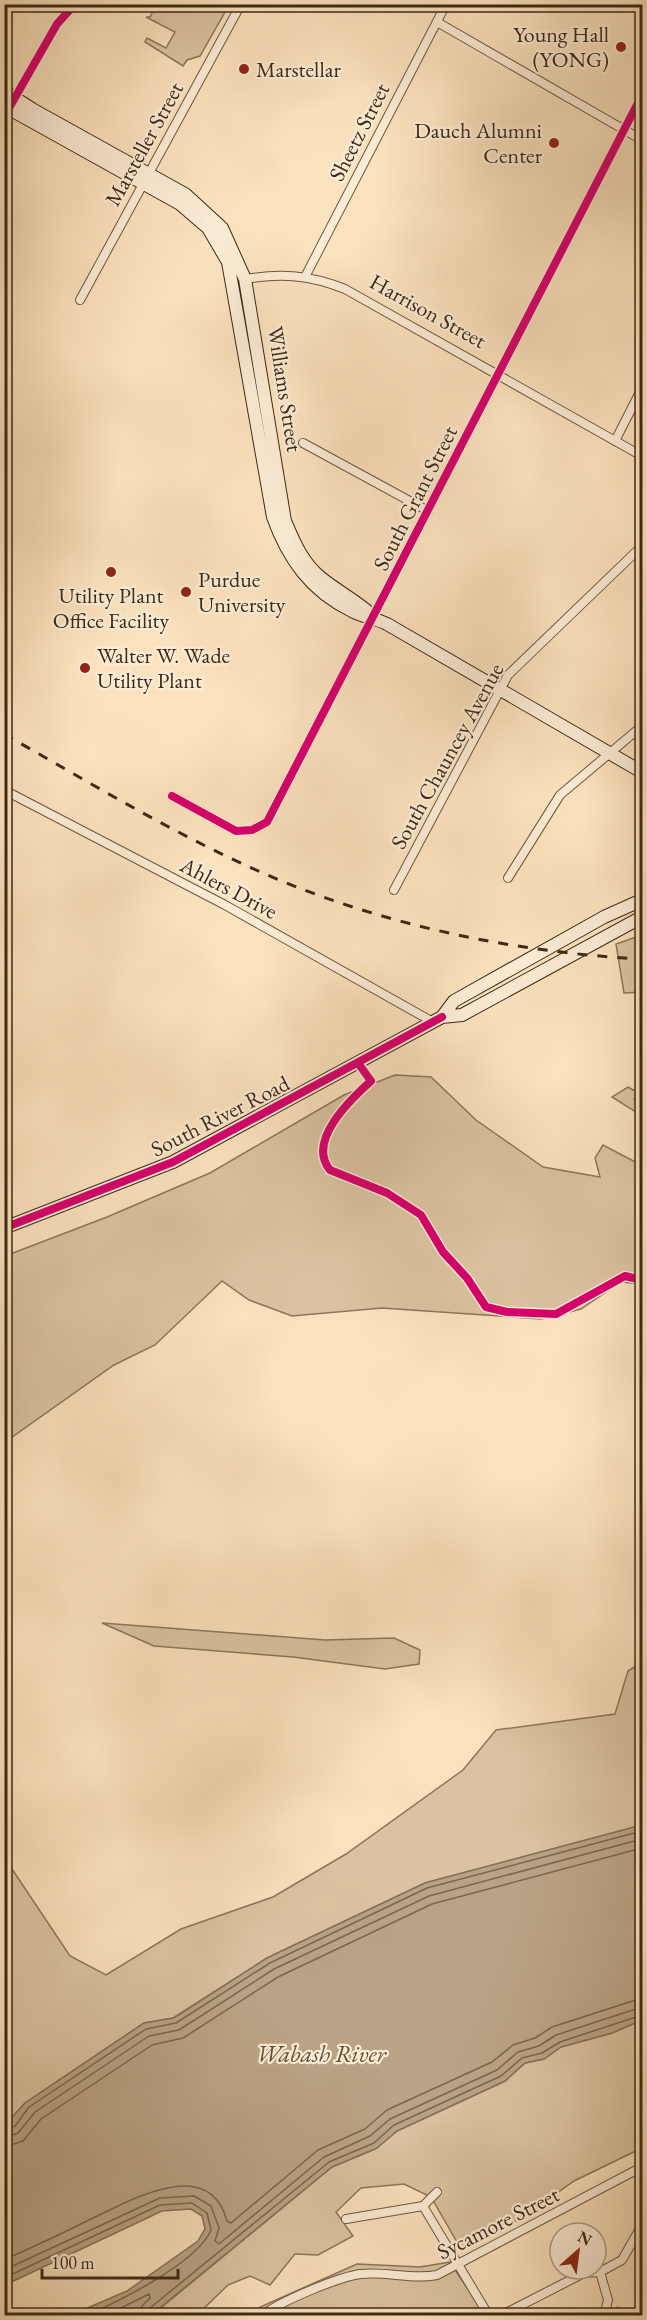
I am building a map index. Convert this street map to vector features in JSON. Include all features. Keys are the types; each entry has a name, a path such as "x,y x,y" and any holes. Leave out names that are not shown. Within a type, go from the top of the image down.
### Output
{"main road":[{"path":"8,100 146,179"},
{"name":"Williams Street","path":"146,179 185,194 222,228 245,279 285,521 300,554 319,576 358,602 374,617 642,772"},
{"name":"Williams Street","path":"146,179 195,215 208,228 228,262 273,517 286,549 296,565 324,594 354,612 374,617"},
{"name":"South River Road","path":"438,1019 454,1000 604,917 642,900"},
{"name":"South River Road","path":"4,1228 173,1162 438,1019 462,1015 642,917"}],"street":[{"path":"8,100 57,24 75,4"},
{"name":"Marsteller Street","path":"80,300 241,4"},
{"name":"Sheetz Street","path":"306,276 446,4"},
{"path":"437,22 642,140"},
{"name":"South Grant Street","path":"172,796 236,831 252,830 267,822 642,95"},
{"name":"Harrison Street","path":"245,279 272,275 306,276 345,289 642,456"},
{"path":"615,441 642,388"},
{"path":"303,443 428,511"},
{"name":"South Chauncey Avenue","path":"394,890 508,675 642,546"},
{"path":"508,878 560,795 642,726"},
{"name":"Ahlers Drive","path":"4,790 438,1019"},
{"name":"Sycamore Street","path":"262,2316 275,2306 349,2277 370,2273 427,2276 457,2264 642,2167"},
{"path":"346,2219 423,2206 437,2192"},
{"path":"423,2206 489,2316"},
{"path":"608,2268 622,2260 642,2225"},
{"path":"500,2316 568,2281"},
{"path":"603,2281 608,2300 604,2316"}],"shaded area":[{"path":"156,4 229,5 200,56 187,60 183,66 145,42 147,38 166,48 175,32 146,17 150,17"},
{"path":"642,935 642,992 624,993 616,944"},
{"path":"395,1075 431,1077 476,1120 543,1167 600,1177 595,1158 603,1145 641,1165 642,1163 642,1284 621,1282 581,1309 541,1319 382,1308 292,1316 249,1300 222,1281 155,1345 114,1365 5,1442 5,1256 107,1217 210,1173 344,1095"},
{"path":"628,1087 642,1095 642,1116 612,1097"},
{"path":"102,1623 325,1640 394,1638 420,1650 419,1664 385,1669 293,1657 154,1646"},
{"path":"642,1662 642,1825 425,1883 267,1958 173,2018 144,2023 25,2103 5,2125 4,1857 70,1956 106,1975 181,1929 273,1897 346,1854 463,1770 496,1730 615,1714 628,1671"},
{"path":"642,2020 642,2148 574,2181 525,2216 461,2249 431,2197 404,2184 361,2188 336,2212 353,2236 318,2255 295,2254 270,2285 250,2276 228,2285 197,2315 151,2316 332,2167 375,2149 397,2131 505,2081 525,2063 544,2059 561,2047 612,2033"},
{"path":"450,2262 485,2315 253,2316 260,2307 357,2264 420,2267"}],"water":[{"name":"Wabash River","path":"642,1825 642,2020 612,2033 561,2047 544,2059 525,2063 505,2081 397,2131 377,2148 332,2167 151,2315 71,2315 127,2291 198,2241 205,2229 202,2216 191,2209 162,2211 5,2285 5,2125 25,2103 144,2023 174,2018 267,1958 425,1883"}],"waterway":[{"path":"635,1099 642,1103"}],"railway":[{"path":"4,734 128,805 224,855 302,889 349,906 445,932 494,942 543,950 642,959"},
{"path":"614,2316 622,2301"}],"cycle path":[{"path":"9,108 57,24 75,4"},
{"path":"172,796 236,831 252,830 267,822 642,95"},
{"path":"4,1228 173,1162 442,1017"},
{"path":"358,1063 371,1081 334,1121 323,1146 324,1159 330,1170 387,1193 421,1215 443,1252 467,1278 486,1307 507,1312 556,1314 625,1276 642,1280"}],"place":[{"name":"Young Hall (YONG)","path":"621,47"},
{"name":"Marstellar","path":"244,69"},
{"name":"Dauch Alumni Center","path":"554,143"},
{"name":"Utility Plant Office Facility","path":"111,572"},
{"name":"Purdue University","path":"186,592"},
{"name":"Walter W. Wade Utility Plant","path":"85,668"}]}
